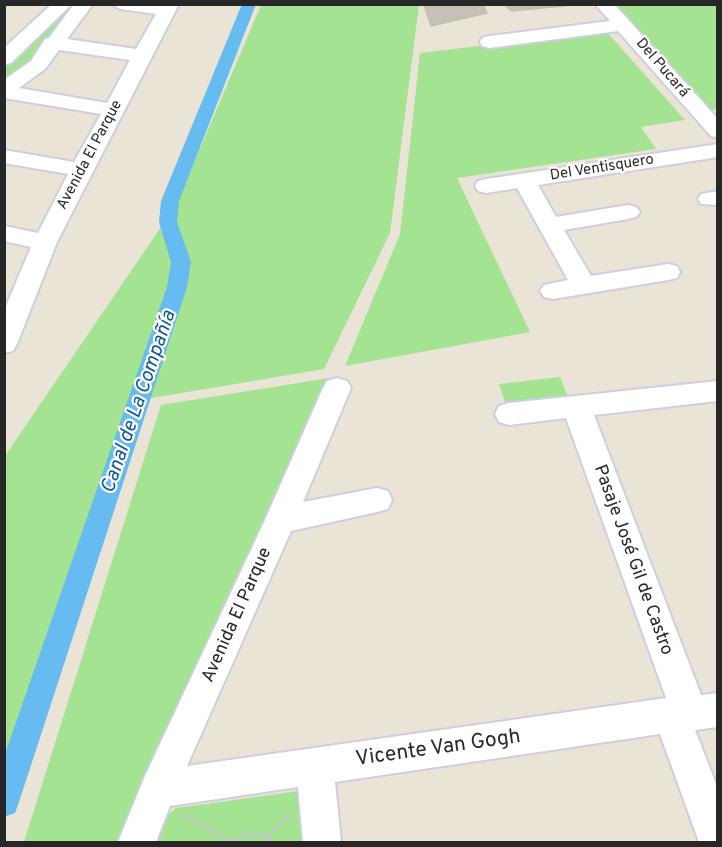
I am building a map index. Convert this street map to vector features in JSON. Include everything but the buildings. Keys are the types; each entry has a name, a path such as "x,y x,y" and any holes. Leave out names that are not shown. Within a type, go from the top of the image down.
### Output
{"street":[{"path":"4,59 63,4"},
{"path":"4,91 38,65 52,43 84,4"},
{"path":"120,4 168,8"},
{"name":"Del Pucará","path":"604,4 717,132"},
{"name":"Avenida El Parque","path":"4,344 45,242 168,8"},
{"path":"489,42 625,26"},
{"path":"4,35 26,39"},
{"path":"52,43 142,56"},
{"path":"4,91 113,110"},
{"name":"Del Ventisquero","path":"486,186 717,150"},
{"path":"4,156 81,170"},
{"path":"524,180 584,286"},
{"path":"550,225 628,212"},
{"path":"4,233 45,242"},
{"path":"553,291 668,272"},
{"name":"Avenida El Parque","path":"137,843 166,799 337,387"},
{"path":"509,414 717,391"},
{"name":"Pasaje José Gil de Castro","path":"576,406 693,713 717,842"},
{"path":"280,520 377,500"},
{"name":"Vicente Van Gogh","path":"166,799 317,765 693,713"},
{"path":"317,765 316,783 322,843"}],"path":[{"path":"166,799 232,843 240,836 250,833 260,834 270,843"}],"green space":[{"path":"261,5 419,5 390,233 324,369 133,401 5,782 5,456 176,205"},
{"path":"609,5 717,5 717,109 705,111"},
{"path":"62,9 70,12 24,74 5,88 5,68"},
{"path":"606,31 685,120 641,127 656,149 457,178 530,332 345,366 400,234 420,53"},
{"path":"560,377 572,407 509,414 499,384"},
{"path":"329,378 122,842 24,842 161,405"},
{"path":"306,790 309,842 152,842 161,820 176,808"}],"waterway":[{"name":"Canal de La Compañía","path":"4,802 177,287 181,262 168,222 170,201 249,4"}]}
